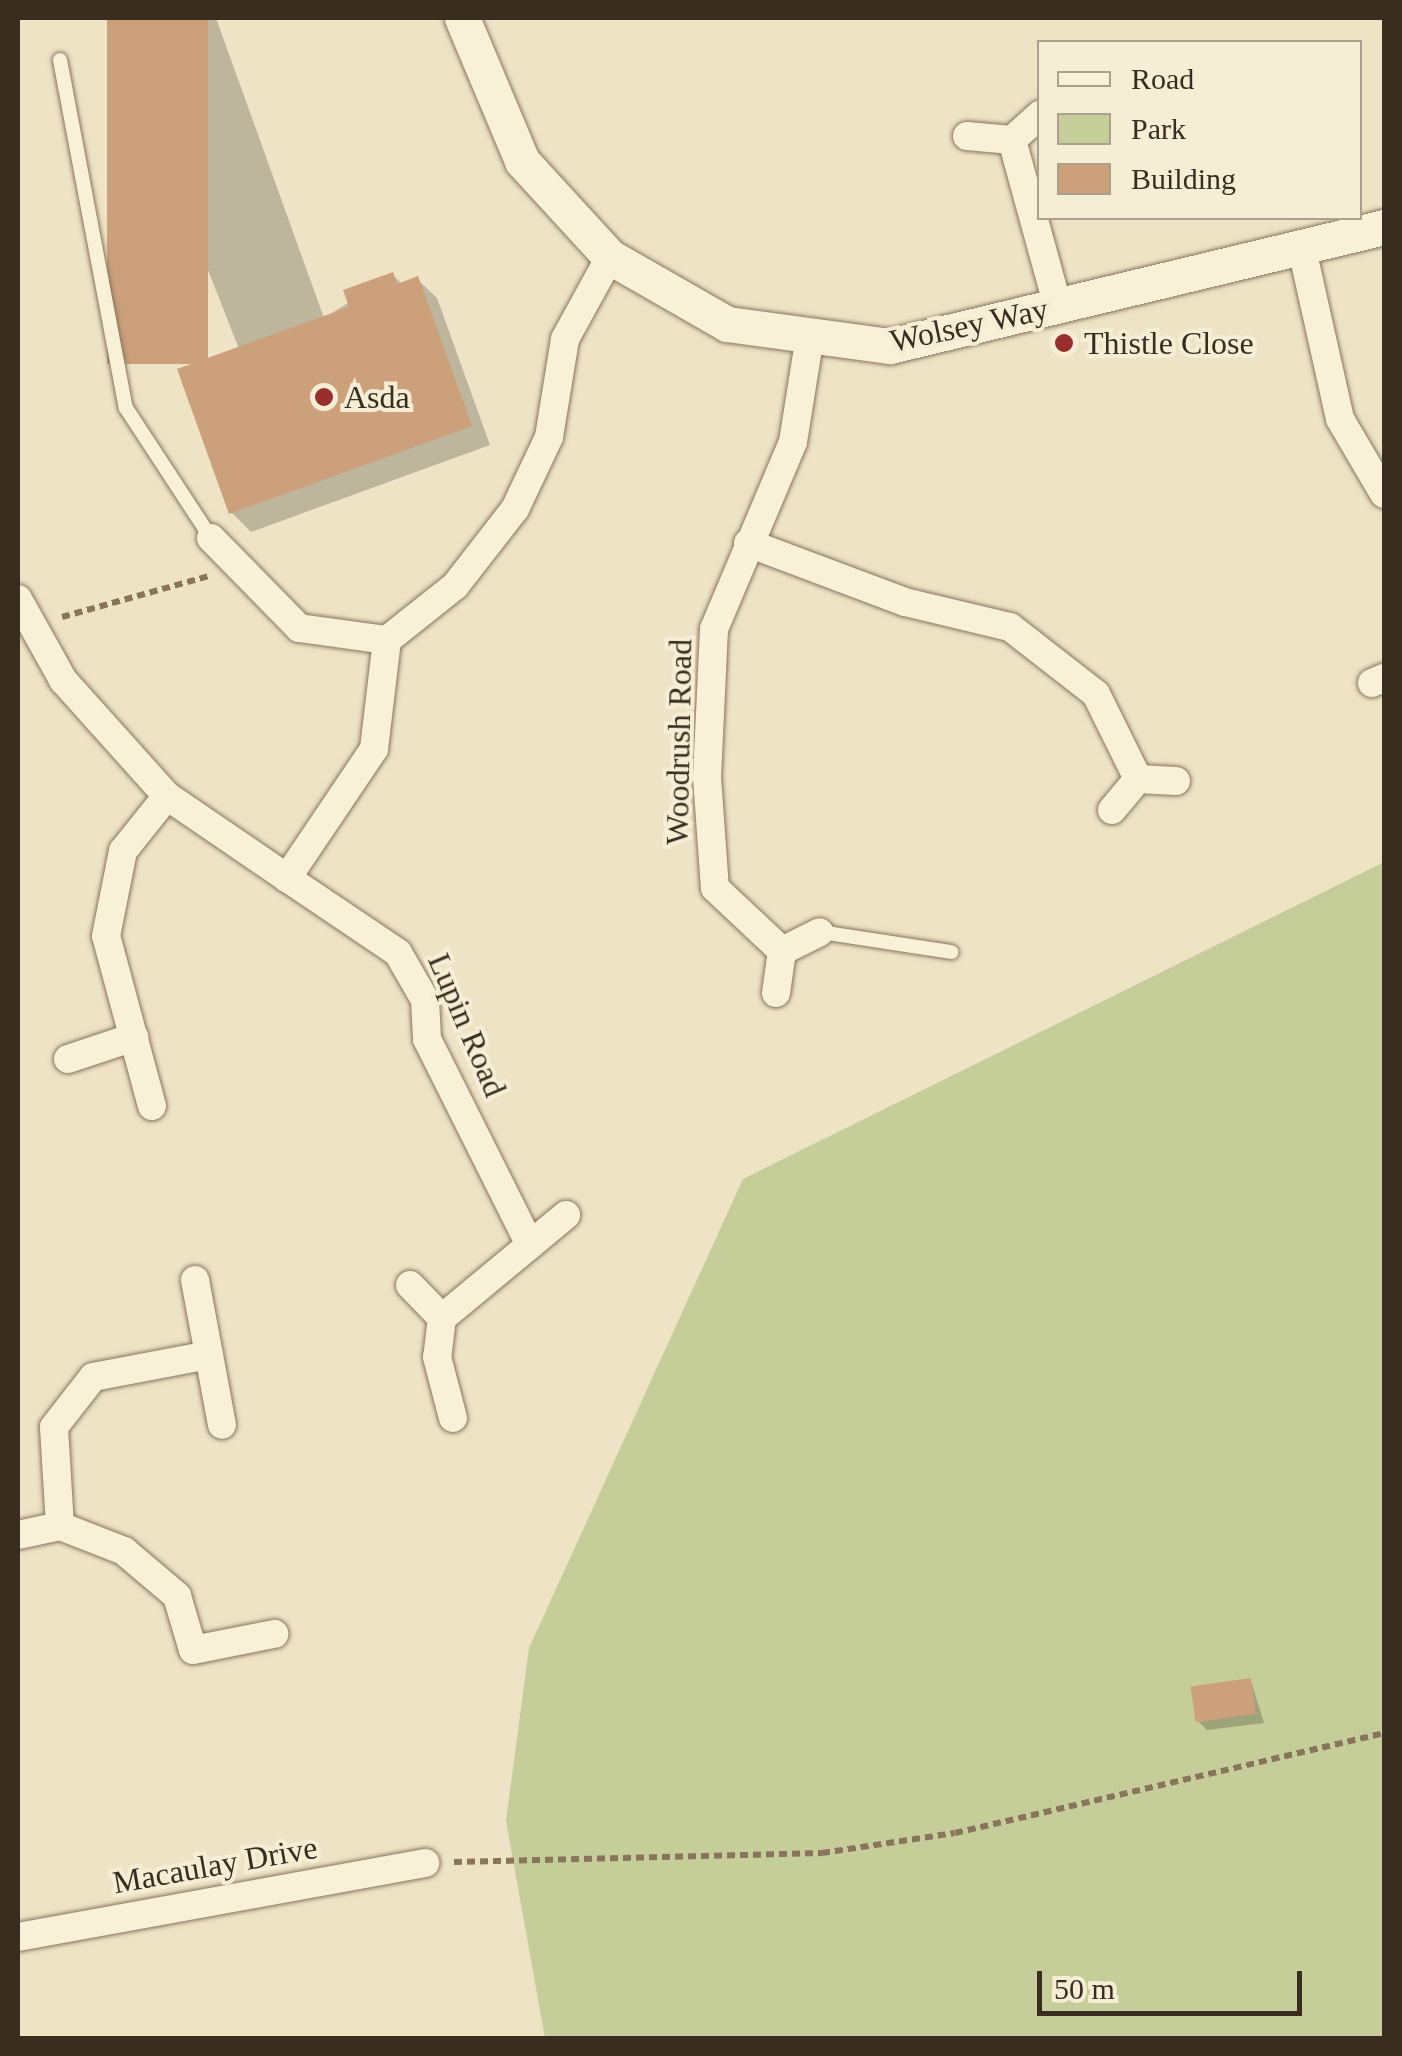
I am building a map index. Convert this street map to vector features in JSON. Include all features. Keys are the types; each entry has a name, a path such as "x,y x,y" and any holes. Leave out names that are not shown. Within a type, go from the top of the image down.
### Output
{"street":[{"name":"Wolsey Way","path":"462,18 522,161 610,257 727,324 809,342 890,346 1384,227"},
{"path":"967,136 1012,140 1037,118"},
{"path":"1012,140 1058,307"},
{"path":"1302,249 1340,419 1384,494"},
{"path":"287,878 374,750 387,640 454,586 516,509 549,437 565,339 610,257"},
{"name":"Woodrush Road","path":"782,951 715,888 707,776 714,629 793,442 809,342"},
{"path":"211,538 235,569 299,628 387,640"},
{"path":"748,544 905,602 1010,627 1096,694 1138,779"},
{"name":"Lupin Road","path":"18,599 28,626 167,796 398,953 426,1000 427,1038 530,1245"},
{"path":"1138,779 1176,781"},
{"path":"1112,810 1138,779"},
{"path":"152,1106 106,936 123,852 167,796"},
{"path":"776,993 782,951 820,932"},
{"path":"68,1059 134,1037"},
{"path":"453,1418 437,1357 442,1318 566,1215"},
{"path":"196,1280 222,1425"},
{"path":"410,1284 442,1318"},
{"path":"60,1526 54,1427 93,1377 209,1355"},
{"path":"18,1535 60,1526 124,1551 177,1596 193,1650 274,1634"},
{"name":"Macaulay Drive","path":"18,1937 425,1863"}],"lane":[{"path":"60,60 126,408 211,538"},
{"path":"820,932 951,952"}],"path":[{"path":"28,626 235,569"},
{"path":"425,1863 822,1853 956,1833 1384,1732"}],"green space":[{"path":"1384,862 1384,2038 545,2038 506,1821 529,1648 743,1179"}],"building":[{"path":"107,18 208,18 208,364 107,364"},
{"name":"Asda","path":"393,272 397,284 418,276 472,426 229,514 177,369 349,307 343,290"},
{"path":"1251,1678 1256,1714 1196,1722 1191,1686"}],"place":[{"name":"Thistle Close","path":"1064,343"},
{"name":"Asda","path":"324,397"}]}
